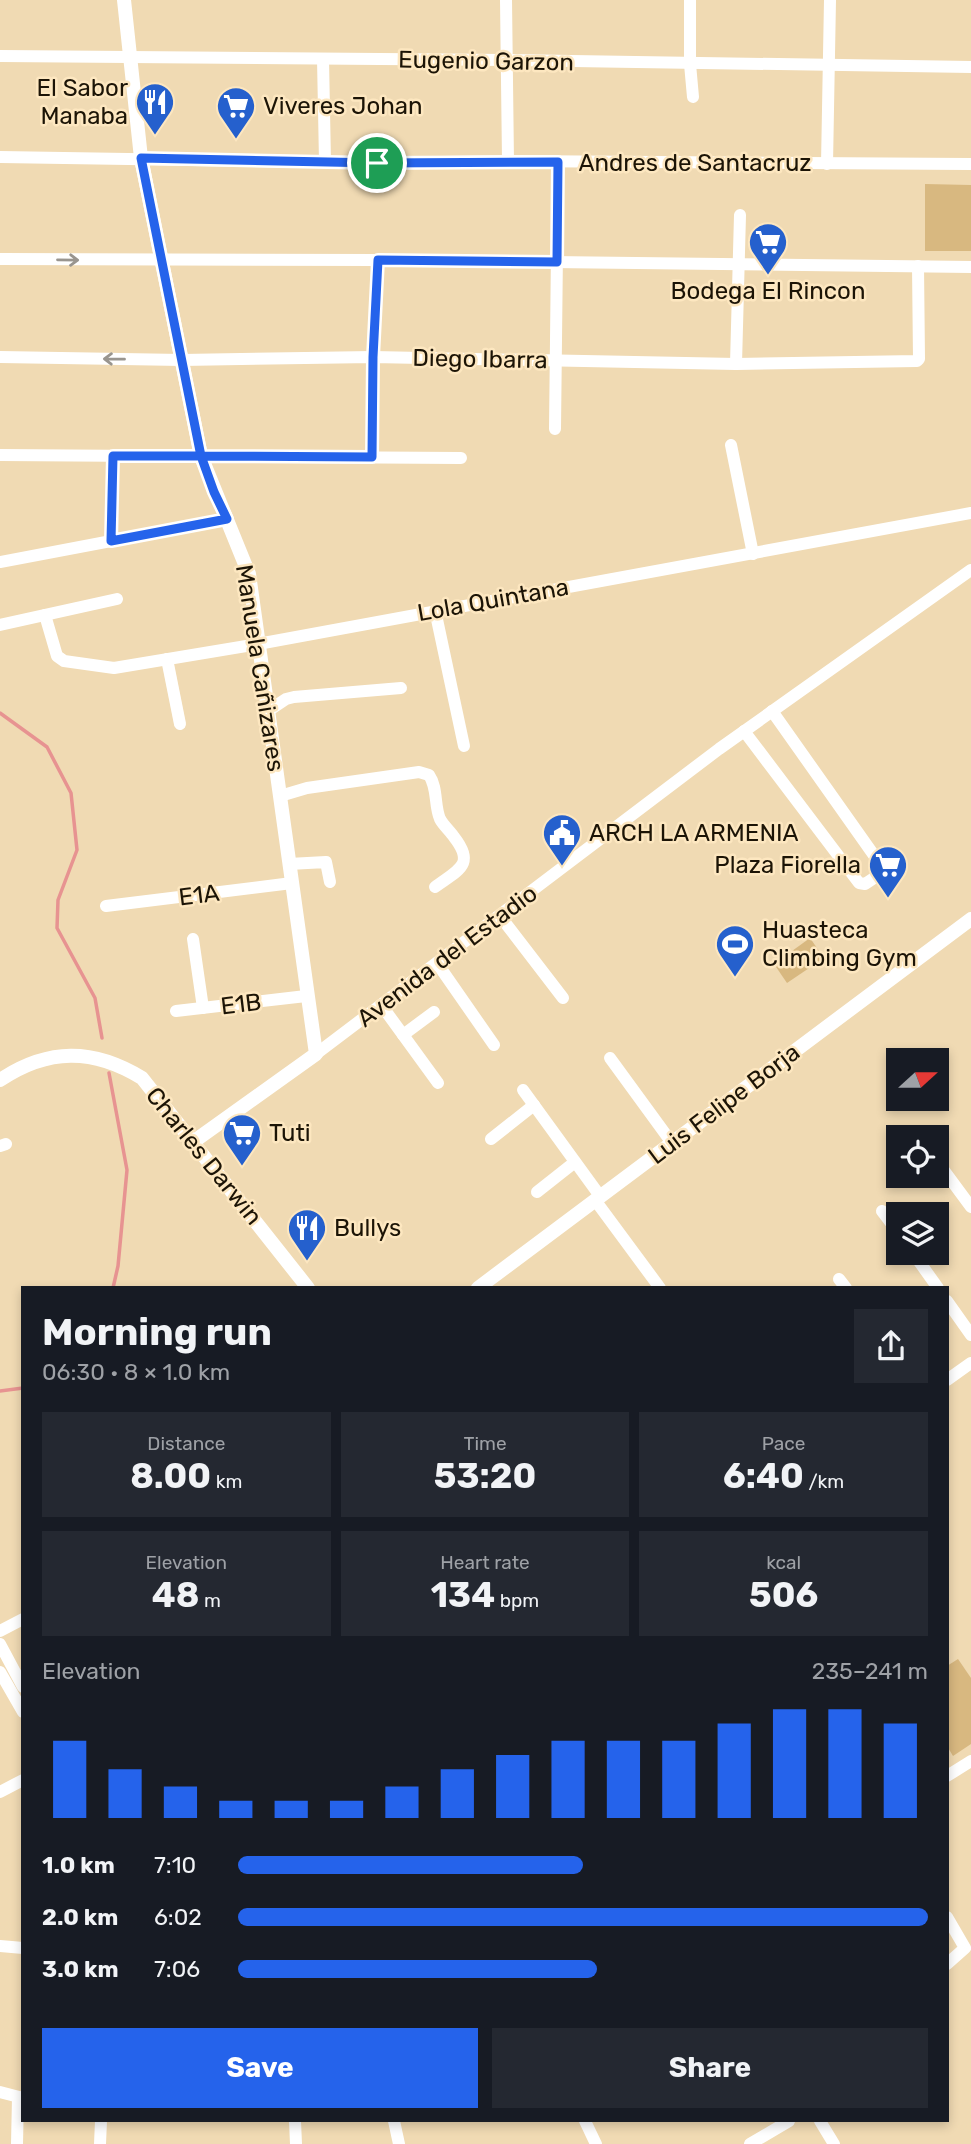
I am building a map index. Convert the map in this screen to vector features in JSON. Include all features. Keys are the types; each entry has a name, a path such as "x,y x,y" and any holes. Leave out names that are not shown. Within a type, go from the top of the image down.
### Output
{"street":[{"name":"Manuela Cañizares","path":"124,0 141,158 201,456 249,574 316,1054"},
{"path":"506,0 508,161"},
{"path":"690,0 693,97"},
{"path":"827,164 830,0"},
{"name":"Eugenio Garzon","path":"0,56 971,67"},
{"path":"323,59 324,162"},
{"name":"Andres de Santacruz","path":"0,157 377,163 508,161 971,164"},
{"path":"555,429 558,162"},
{"path":"736,364 740,215"},
{"path":"0,259 378,260 971,267"},
{"path":"372,457 378,260"},
{"name":"Diego Ibarra","path":"0,357 182,360 373,357 736,364 918,360 918,266"},
{"path":"731,445 753,554"},
{"path":"0,455 461,458"},
{"path":"111,541 113,456"},
{"name":"Lola Quintana","path":"45,615 57,656 64,661 114,668 971,513"},
{"path":"0,562 227,519"},
{"name":"Avenida del Estadio","path":"192,1142 382,1006 744,731 971,569"},
{"path":"0,625 117,598"},
{"path":"435,610 464,746"},
{"path":"167,659 180,724"},
{"path":"268,711 294,697 401,688"},
{"path":"744,731 859,883 871,881 880,871 878,861 772,711"},
{"path":"280,796 307,788 419,772 429,775 440,818 464,849 465,858 461,868 435,887"},
{"path":"289,864 326,862 330,882"},
{"name":"E1A","path":"106,906 292,883"},
{"path":"500,916 563,998"},
{"name":"Luis Felipe Borja","path":"481,1286 971,919"},
{"path":"193,939 203,1008"},
{"path":"437,963 494,1045"},
{"name":"E1B","path":"176,1011 306,996"},
{"path":"382,1006 438,1083"},
{"path":"403,1035 434,1012"},
{"name":"Charles Darwin","path":"0,1080 18,1068 36,1061 68,1054 123,1066 142,1078 306,1286"},
{"path":"610,1058 672,1143"},
{"path":"523,1090 659,1286"},
{"path":"491,1139 534,1105"},
{"path":"537,1192 575,1162"},
{"path":"949,1177 971,1207"},
{"path":"882,1210 886,1216"},
{"path":"921,1265 936,1286"},
{"path":"949,1304 971,1335"},
{"path":"949,1379 971,1363"},
{"path":"0,1631 21,1620"},
{"path":"0,1644 21,1683"},
{"path":"0,1672 21,1709"},
{"path":"949,1775 971,1760"},
{"path":"0,1792 21,1781"},
{"path":"949,1920 965,1948 949,1962"},
{"path":"0,1946 21,1948"},
{"path":"0,2092 20,2098 17,2144"},
{"path":"100,2144 101,2122"},
{"path":"295,2122 296,2144"},
{"path":"394,2122 399,2144"},
{"path":"585,2122 596,2144"},
{"path":"750,2144 787,2122"},
{"path":"821,2122 835,2144"}],"shaded area":[{"path":"925,184 971,185 971,251 925,251"},
{"path":"810,938 824,958 787,983 774,964"},
{"path":"958,1659 971,1678 971,1744 953,1756 949,1749 949,1665"}],"waterway":[{"path":"0,713 47,747 71,793 77,850 58,900 57,928 95,998 102,1038"},
{"path":"109,1073 127,1170 118,1266 113,1286"},
{"path":"0,1391 21,1388"}],"place":[{"name":"El Sabor Manaba","path":"155,136"},
{"name":"Viveres Johan","path":"236,140"},
{"name":"Bodega El Rincon","path":"768,276"},
{"name":"ARCH LA ARMENIA","path":"562,867"},
{"name":"Plaza Fiorella","path":"888,899"},
{"name":"Huasteca Climbing Gym","path":"735,978"},
{"name":"Tuti","path":"242,1167"},
{"name":"Bullys","path":"307,1262"}],"route":[{"path":"377,163 141,158 201,456 113,456 111,541 227,519 201,456 372,457 378,260 557,262 558,162 377,163"}]}
